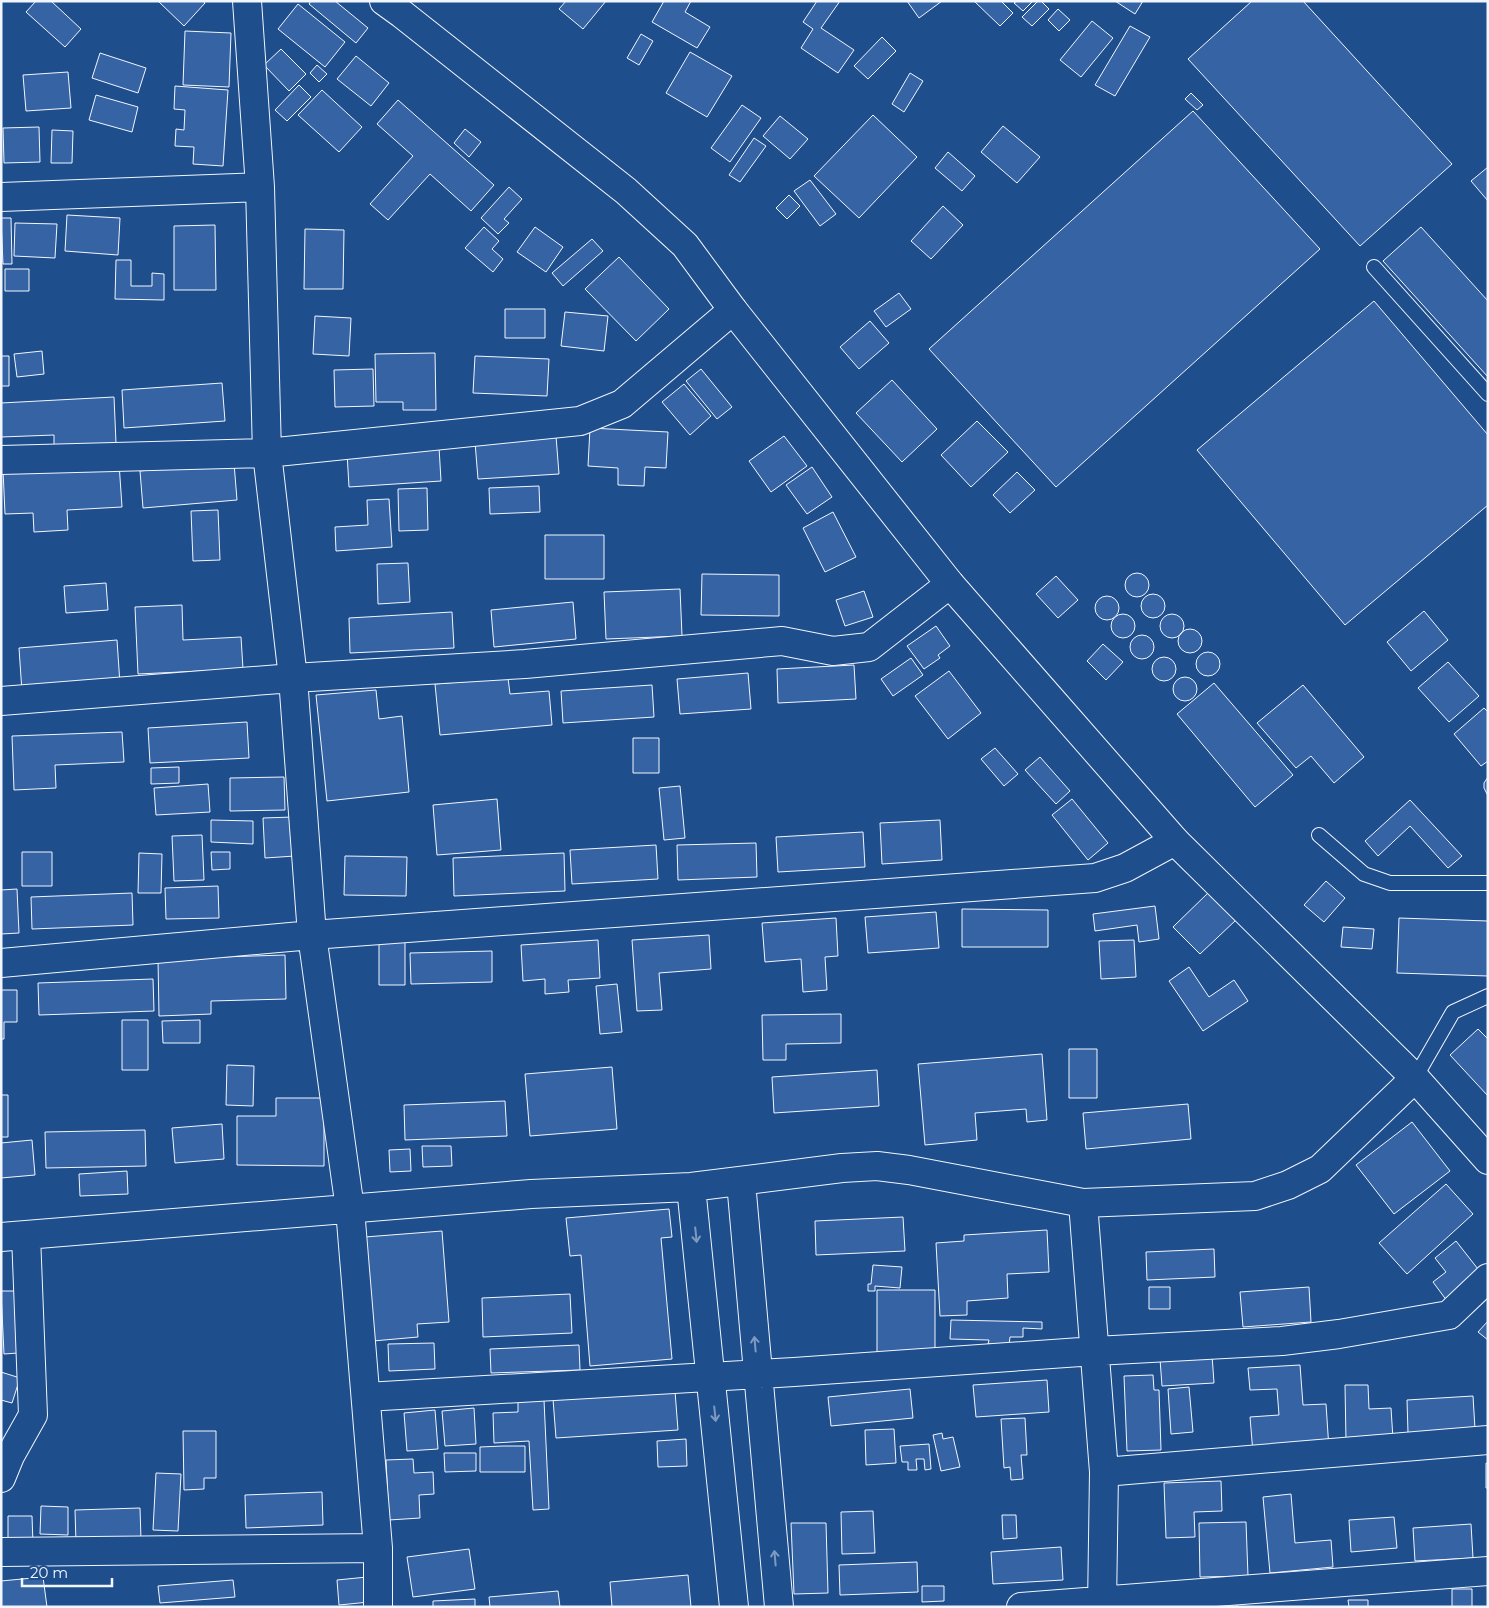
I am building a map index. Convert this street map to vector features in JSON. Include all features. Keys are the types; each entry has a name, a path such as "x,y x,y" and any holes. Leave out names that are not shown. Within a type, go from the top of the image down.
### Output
{"street":[{"path":"247,1 260,187 267,453 293,678 312,935 350,1210 378,1548 378,1607"},
{"path":"384,1 626,191 685,245 733,310 950,584 1175,841 1415,1078 1488,1160"},
{"path":"1,197 260,187"},
{"path":"1,460 267,453 580,421 622,404 733,310"},
{"path":"1,701 293,678 525,664 782,641 833,651 868,647 950,584"},
{"path":"1,963 312,935 1095,878 1125,868 1175,841"},
{"path":"1,1478 10,1456 33,1415 14,1236 531,1194 691,1187 842,1168 876,1166 910,1170 1083,1203 1255,1196 1288,1185 1320,1169 1415,1078"},
{"path":"741,1182 779,1607"},
{"path":"691,1187 734,1607"},
{"path":"1083,1203 1104,1472 1101,1604"},
{"path":"366,1397 1282,1341 1338,1334 1449,1315 1488,1278"},
{"path":"1104,1472 1488,1440"},
{"path":"1,1552 378,1548"},
{"path":"1021,1607 1101,1604 1488,1571"}],"lane":[{"path":"1374,267 1488,394"},
{"path":"1318,835 1364,874 1390,883 1488,883"},
{"path":"1415,1078 1453,1012 1488,996"}],"building":[{"path":"36,1 51,1 81,29 65,47 26,12"},
{"path":"158,1 203,1 205,3 184,26"},
{"path":"311,1 335,1 368,28 356,43 309,4"},
{"path":"566,1 606,1 583,29 559,9"},
{"path":"664,1 691,1 685,12 710,27 697,48 652,22"},
{"path":"817,1 840,1 821,28 854,50 838,73 801,48 813,29 803,22"},
{"path":"907,1 942,1 919,18"},
{"path":"974,1 1001,1 1013,13 1000,26"},
{"path":"1017,1 1033,1 1023,11 1014,3"},
{"path":"1038,1 1041,1 1049,9 1032,26 1022,17"},
{"path":"1115,1 1143,1 1135,14"},
{"path":"1252,1 1303,1 1452,164 1360,246 1188,59"},
{"path":"298,4 345,42 325,67 278,29"},
{"path":"1058,9 1070,20 1059,31 1048,20"},
{"path":"1092,21 1113,38 1081,77 1060,60"},
{"path":"1130,26 1150,37 1115,96 1095,85"},
{"path":"185,31 231,33 229,87 183,85"},
{"path":"641,34 653,41 639,65 627,58"},
{"path":"882,37 896,51 868,79 854,66"},
{"path":"281,49 306,74 289,91 264,65"},
{"path":"690,52 732,76 707,117 666,93"},
{"path":"100,53 146,68 138,93 92,78"},
{"path":"356,56 389,83 371,106 337,79"},
{"path":"317,65 327,74 319,82 310,73"},
{"path":"68,72 71,108 26,111 23,75"},
{"path":"910,73 923,81 904,112 892,104"},
{"path":"299,85 311,97 287,121 275,110"},
{"path":"175,86 228,90 223,166 193,164 194,147 175,146 176,129 184,130 185,110 174,109"},
{"path":"322,90 362,127 339,152 298,115"},
{"path":"1191,93 1203,105 1197,110 1185,99"},
{"path":"96,95 138,107 132,132 89,120"},
{"path":"398,100 494,185 471,211 430,174 388,220 370,204 413,156 377,124"},
{"path":"742,105 761,118 730,162 711,148"},
{"path":"1193,111 1320,249 1056,487 929,349"},
{"path":"873,115 917,157 859,218 814,176"},
{"path":"780,116 808,139 790,159 763,136"},
{"path":"1003,126 1040,157 1017,183 981,152"},
{"path":"39,127 40,162 4,163 3,128"},
{"path":"465,129 481,142 469,157 454,143"},
{"path":"52,130 73,131 72,163 51,163"},
{"path":"754,138 766,146 740,182 729,175"},
{"path":"948,152 975,176 962,191 935,168"},
{"path":"1488,167 1488,201 1471,181"},
{"path":"810,180 836,214 820,226 794,191"},
{"path":"509,187 522,199 504,219 509,223 498,234 481,218"},
{"path":"789,195 800,206 787,219 776,208"},
{"path":"943,206 963,225 931,259 911,241"},
{"path":"67,215 120,218 118,255 65,251"},
{"path":"1,218 11,218 12,264 3,264"},
{"path":"15,223 57,224 55,258 14,256"},
{"path":"215,225 216,290 174,290 174,226"},
{"path":"484,227 499,241 492,249 503,259 493,272 465,248"},
{"path":"535,227 563,247 546,272 517,252"},
{"path":"1421,227 1488,301 1488,377 1383,261"},
{"path":"305,229 344,230 343,289 304,289"},
{"path":"592,239 603,251 563,286 552,273"},
{"path":"619,257 669,309 636,341 585,289"},
{"path":"116,260 131,260 131,286 152,286 152,273 164,274 164,300 115,299"},
{"path":"5,269 29,269 29,291 5,291"},
{"path":"899,293 911,309 886,327 874,311"},
{"path":"1374,301 1488,435 1488,505 1345,625 1197,450"},
{"path":"505,309 545,309 545,338 505,338"},
{"path":"565,312 608,316 604,351 561,346"},
{"path":"315,316 351,318 349,356 313,354"},
{"path":"870,321 889,343 859,369 840,347"},
{"path":"42,351 44,374 17,377 14,354"},
{"path":"435,353 436,410 403,410 403,402 376,402 375,354"},
{"path":"1,356 9,356 9,386 1,386"},
{"path":"475,356 549,359 547,396 473,393"},
{"path":"373,369 374,406 335,407 334,370"},
{"path":"701,369 732,407 717,419 686,381"},
{"path":"892,380 937,429 902,462 856,413"},
{"path":"222,383 225,421 124,428 122,390"},
{"path":"684,384 711,416 690,435 662,402"},
{"path":"114,397 116,443 54,446 54,435 1,437 1,403"},
{"path":"977,421 1008,452 971,487 941,455"},
{"path":"590,428 668,432 666,468 645,467 644,486 618,485 618,468 588,466"},
{"path":"556,436 559,474 478,479 475,442"},
{"path":"784,436 807,466 771,492 749,461"},
{"path":"439,447 441,481 349,487 347,453"},
{"path":"119,463 122,507 67,510 68,530 34,532 33,513 5,514 3,470"},
{"path":"234,463 237,500 143,508 140,471"},
{"path":"812,467 832,497 807,514 786,485"},
{"path":"1017,472 1035,490 1010,513 993,495"},
{"path":"539,486 540,512 490,514 489,488"},
{"path":"427,488 428,530 399,531 398,489"},
{"path":"389,499 392,547 336,551 335,527 368,525 367,500"},
{"path":"218,510 220,560 193,561 191,511"},
{"path":"833,512 856,557 825,572 803,528"},
{"path":"545,535 604,535 604,579 545,579"},
{"path":"408,563 410,602 378,604 377,564"},
{"path":"1137,573 1142,574 1148,580 1148,590 1142,596 1137,597 1132,596 1126,590 1125,585 1126,580 1132,574"},
{"path":"702,574 779,575 779,616 701,615"},
{"path":"1056,576 1078,600 1058,618 1036,594"},
{"path":"106,583 108,610 66,613 64,586"},
{"path":"680,589 682,636 606,639 604,592"},
{"path":"864,591 873,617 845,626 836,600"},
{"path":"1153,594 1161,598 1165,606 1161,614 1153,618 1145,614 1141,606 1145,598"},
{"path":"1107,596 1112,597 1118,603 1118,613 1112,619 1107,620 1102,619 1096,613 1095,608 1096,603 1102,597"},
{"path":"573,602 576,639 494,647 491,610"},
{"path":"182,605 183,640 241,637 243,669 138,674 135,607"},
{"path":"1424,611 1448,640 1411,671 1387,642"},
{"path":"452,612 454,648 350,653 349,618"},
{"path":"1123,614 1128,615 1134,621 1134,631 1128,637 1123,638 1118,637 1112,631 1111,626 1112,621 1118,615"},
{"path":"1172,614 1180,618 1184,626 1180,634 1172,638 1164,634 1160,626 1164,618"},
{"path":"936,626 950,646 938,655 940,658 924,669 907,646"},
{"path":"1190,629 1195,630 1201,636 1201,646 1195,652 1190,653 1185,652 1179,646 1178,641 1179,636 1185,630"},
{"path":"1142,635 1147,636 1153,642 1153,652 1147,658 1142,659 1137,658 1131,652 1130,647 1131,642 1137,636"},
{"path":"117,640 120,684 22,692 19,648"},
{"path":"1103,644 1123,662 1106,680 1087,661"},
{"path":"1208,652 1213,653 1219,659 1219,669 1213,675 1208,676 1203,675 1197,669 1196,664 1197,659 1203,653"},
{"path":"1164,657 1169,658 1175,664 1175,674 1169,680 1164,681 1159,680 1153,674 1152,669 1153,664 1159,658"},
{"path":"911,658 923,675 893,696 881,679"},
{"path":"1448,662 1479,696 1449,722 1418,688"},
{"path":"854,665 856,699 778,703 777,669"},
{"path":"949,671 981,713 948,739 915,696"},
{"path":"748,673 751,709 680,714 677,679"},
{"path":"1185,677 1190,678 1196,684 1196,694 1190,700 1185,701 1180,700 1174,694 1173,689 1174,684 1180,678"},
{"path":"508,678 510,694 549,691 552,725 440,735 435,684"},
{"path":"1214,683 1293,775 1255,807 1177,714"},
{"path":"652,685 654,717 563,723 561,691"},
{"path":"1303,685 1364,757 1334,783 1311,756 1296,768 1257,723"},
{"path":"376,690 379,719 402,716 409,792 327,801 316,695"},
{"path":"1484,708 1488,712 1488,761 1481,766 1454,734"},
{"path":"247,722 249,758 150,763 148,728"},
{"path":"122,732 124,762 55,765 56,788 14,790 12,736"},
{"path":"633,738 659,738 659,773 633,773"},
{"path":"995,748 1018,774 1004,786 981,759"},
{"path":"1040,757 1070,791 1056,804 1025,770"},
{"path":"179,767 179,783 151,784 151,768"},
{"path":"284,777 285,810 230,811 230,778"},
{"path":"1488,777 1488,796 1484,783"},
{"path":"208,784 210,812 156,815 154,788"},
{"path":"680,786 685,838 664,840 659,788"},
{"path":"497,799 501,850 437,855 433,805"},
{"path":"1072,799 1108,843 1088,860 1052,815"},
{"path":"1410,800 1462,856 1448,868 1410,826 1378,856 1365,841"},
{"path":"293,817 295,856 265,858 263,818"},
{"path":"211,820 253,821 253,844 211,842"},
{"path":"940,820 942,860 882,864 880,823"},
{"path":"863,832 865,867 778,872 776,837"},
{"path":"202,835 204,880 174,881 172,836"},
{"path":"756,843 757,877 678,880 677,845"},
{"path":"656,845 658,879 572,884 570,850"},
{"path":"22,852 52,852 52,886 22,886"},
{"path":"211,852 230,852 230,869 212,870"},
{"path":"139,853 162,854 161,893 138,893"},
{"path":"564,853 565,891 454,896 453,858"},
{"path":"345,856 407,857 406,896 344,895"},
{"path":"1326,881 1345,898 1324,922 1304,905"},
{"path":"218,886 219,918 166,919 165,888"},
{"path":"17,889 19,933 1,934 1,890"},
{"path":"1209,892 1236,920 1200,954 1173,927"},
{"path":"132,893 133,925 32,929 31,897"},
{"path":"1155,906 1159,939 1139,942 1137,925 1095,931 1093,914"},
{"path":"962,909 1048,910 1048,947 962,947"},
{"path":"936,912 939,948 868,953 865,917"},
{"path":"836,918 838,956 825,957 827,990 803,992 801,959 765,962 762,923"},
{"path":"1399,918 1488,921 1488,976 1397,973"},
{"path":"1343,927 1374,929 1372,949 1341,947"},
{"path":"709,935 711,969 659,973 662,1010 637,1011 632,940"},
{"path":"598,940 600,978 568,980 569,992 545,994 545,979 523,981 521,945"},
{"path":"1134,940 1136,977 1101,979 1099,941"},
{"path":"379,941 405,941 405,985 379,985"},
{"path":"492,951 492,982 411,984 410,953"},
{"path":"285,955 286,999 211,1001 211,1014 159,1016 158,959"},
{"path":"1189,967 1209,997 1234,980 1248,1001 1203,1031 1169,981"},
{"path":"153,979 154,1011 39,1015 38,983"},
{"path":"617,984 622,1032 600,1034 596,986"},
{"path":"1,990 17,990 17,1022 4,1022 4,1039 1,1039"},
{"path":"841,1014 841,1043 786,1044 786,1060 763,1060 762,1015"},
{"path":"122,1020 148,1020 148,1070 122,1070"},
{"path":"200,1020 200,1043 163,1043 162,1021"},
{"path":"1478,1029 1488,1039 1488,1096 1450,1055"},
{"path":"1069,1049 1097,1049 1097,1098 1069,1098"},
{"path":"1042,1054 1047,1120 1027,1122 1026,1109 975,1113 977,1140 925,1145 918,1064"},
{"path":"227,1065 254,1066 253,1106 226,1105"},
{"path":"612,1067 617,1129 530,1136 525,1074"},
{"path":"877,1070 879,1106 774,1113 772,1077"},
{"path":"1,1095 8,1095 8,1137 1,1137"},
{"path":"276,1098 324,1098 324,1166 237,1165 237,1116 276,1116"},
{"path":"505,1101 507,1136 405,1140 404,1105"},
{"path":"1188,1104 1191,1139 1086,1149 1083,1113"},
{"path":"1412,1122 1450,1171 1394,1214 1356,1165"},
{"path":"222,1124 224,1159 175,1163 172,1128"},
{"path":"145,1130 146,1166 46,1168 45,1132"},
{"path":"32,1140 35,1175 1,1178 1,1143"},
{"path":"422,1146 451,1146 452,1166 423,1167"},
{"path":"410,1149 411,1171 390,1172 389,1150"},
{"path":"127,1171 128,1194 80,1196 79,1174"},
{"path":"1446,1184 1473,1214 1407,1274 1379,1243"},
{"path":"669,1209 672,1237 661,1238 672,1359 590,1366 581,1255 570,1256 566,1218"},
{"path":"903,1217 905,1251 816,1255 815,1221"},
{"path":"1047,1230 1049,1272 1007,1274 1008,1298 967,1301 967,1315 940,1316 936,1243 964,1241 964,1235"},
{"path":"442,1231 449,1322 417,1324 418,1337 373,1341 365,1237"},
{"path":"1456,1241 1485,1278 1450,1305 1433,1282 1446,1272 1435,1258"},
{"path":"1214,1249 1215,1277 1147,1280 1146,1252"},
{"path":"873,1265 902,1267 900,1288 875,1286 875,1291 868,1291 868,1284 871,1284"},
{"path":"1149,1287 1170,1287 1170,1309 1149,1309"},
{"path":"1309,1287 1311,1322 1243,1327 1240,1292"},
{"path":"877,1290 935,1290 935,1357 877,1357"},
{"path":"1,1291 16,1291 18,1353 4,1354"},
{"path":"570,1294 572,1333 483,1337 482,1298"},
{"path":"951,1320 1042,1322 1042,1329 1023,1328 1023,1337 1010,1337 1009,1345 988,1344 989,1340 950,1339"},
{"path":"1488,1321 1488,1340 1478,1332"},
{"path":"434,1343 435,1369 389,1371 388,1344"},
{"path":"579,1345 580,1370 491,1373 490,1349"},
{"path":"1212,1355 1214,1383 1162,1386 1160,1359"},
{"path":"1300,1365 1303,1405 1326,1404 1329,1449 1253,1453 1250,1417 1279,1415 1277,1389 1250,1390 1248,1368"},
{"path":"1,1372 20,1378 12,1403 1,1400"},
{"path":"1153,1375 1154,1390 1159,1390 1161,1450 1127,1451 1124,1376"},
{"path":"1047,1380 1049,1412 976,1417 973,1385"},
{"path":"1345,1385 1368,1385 1369,1409 1391,1408 1393,1439 1346,1441"},
{"path":"1189,1387 1193,1432 1171,1434 1168,1389"},
{"path":"910,1389 913,1418 831,1426 828,1397"},
{"path":"675,1391 678,1430 556,1438 553,1399"},
{"path":"1473,1396 1475,1429 1408,1433 1407,1400"},
{"path":"544,1400 549,1509 533,1510 529,1441 494,1443 493,1413 518,1412 518,1402"},
{"path":"474,1408 476,1444 445,1446 442,1411"},
{"path":"435,1410 438,1449 407,1451 404,1413"},
{"path":"1025,1418 1027,1455 1021,1455 1023,1479 1011,1480 1010,1467 1004,1468 1001,1419"},
{"path":"894,1429 896,1463 866,1465 865,1430"},
{"path":"183,1431 216,1431 216,1478 204,1478 204,1489 184,1490"},
{"path":"942,1433 943,1439 953,1437 960,1467 941,1471 933,1435"},
{"path":"686,1439 687,1466 658,1467 657,1441"},
{"path":"929,1444 931,1469 925,1470 924,1459 916,1459 917,1470 908,1470 908,1462 902,1462 900,1446"},
{"path":"525,1446 525,1472 480,1472 480,1447"},
{"path":"444,1453 476,1453 476,1471 445,1472"},
{"path":"413,1459 414,1473 433,1472 434,1494 419,1495 420,1518 389,1520 386,1460"},
{"path":"1486,1463 1488,1463 1488,1488 1486,1488"},
{"path":"156,1473 181,1474 178,1531 153,1530"},
{"path":"1221,1481 1222,1511 1194,1512 1195,1537 1166,1538 1164,1483"},
{"path":"322,1492 323,1525 246,1528 245,1495"},
{"path":"1291,1494 1295,1543 1331,1540 1333,1567 1270,1573 1263,1497"},
{"path":"41,1506 68,1507 68,1535 40,1534"},
{"path":"140,1508 141,1540 76,1543 75,1510"},
{"path":"873,1511 875,1553 842,1554 841,1512"},
{"path":"1002,1515 1016,1515 1017,1538 1003,1539"},
{"path":"8,1516 32,1516 33,1544 8,1544"},
{"path":"1394,1517 1397,1548 1351,1552 1349,1520"},
{"path":"1246,1522 1248,1576 1200,1577 1199,1523"},
{"path":"791,1523 826,1523 828,1593 794,1594"},
{"path":"1471,1524 1473,1558 1415,1561 1413,1528"},
{"path":"1061,1547 1063,1580 993,1584 991,1552"},
{"path":"469,1549 475,1589 413,1597 407,1557"},
{"path":"917,1562 918,1592 840,1595 839,1565"},
{"path":"688,1575 691,1607 612,1607 610,1582"},
{"path":"43,1577 47,1607 1,1607 1,1581"},
{"path":"367,1577 369,1602 339,1605 337,1580"},
{"path":"233,1580 235,1597 160,1603 158,1586"},
{"path":"922,1586 944,1586 944,1601 922,1602"},
{"path":"1452,1589 1472,1589 1472,1607 1452,1607"},
{"path":"558,1591 560,1607 490,1607 489,1597"},
{"path":"475,1599 475,1607 433,1607 433,1601"},
{"path":"1236,1600 1237,1607 1176,1607"},
{"path":"1348,1600 1368,1600 1368,1607 1349,1607"}]}
